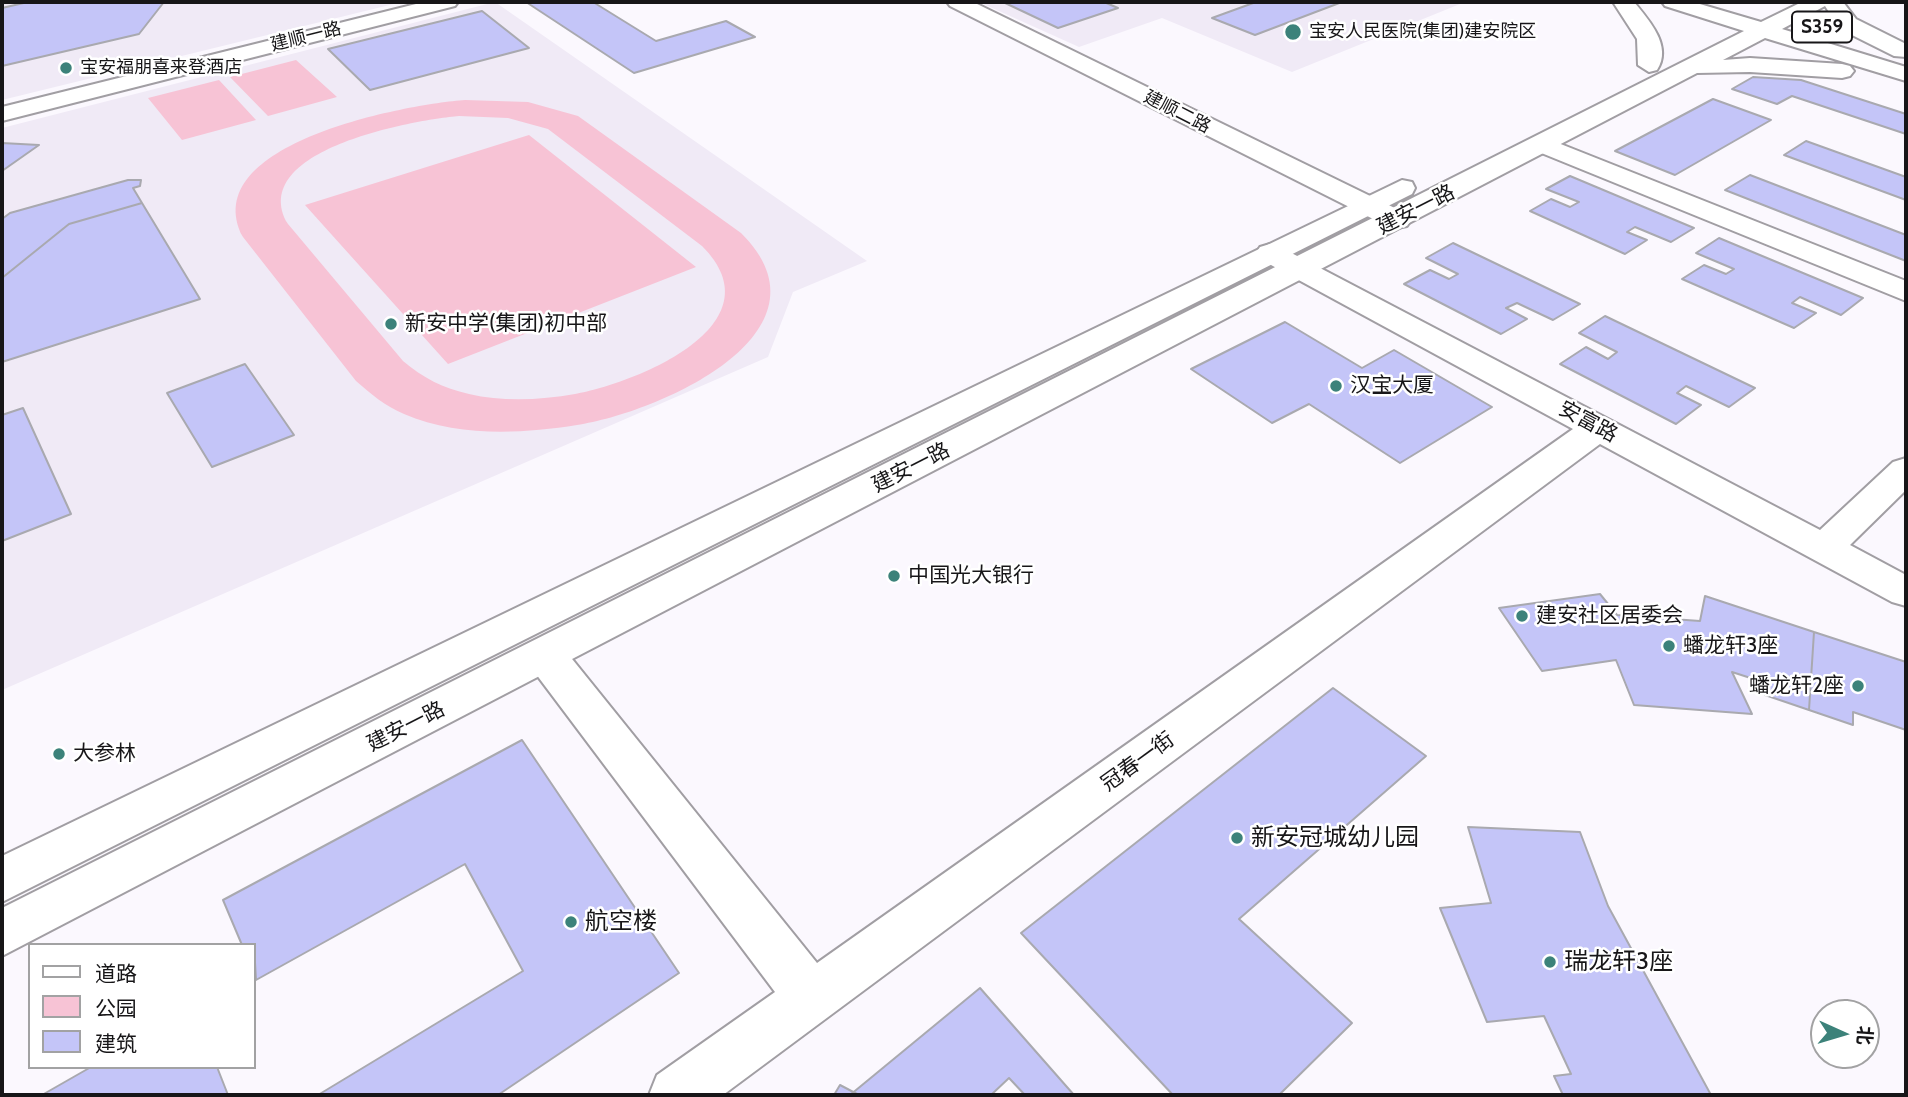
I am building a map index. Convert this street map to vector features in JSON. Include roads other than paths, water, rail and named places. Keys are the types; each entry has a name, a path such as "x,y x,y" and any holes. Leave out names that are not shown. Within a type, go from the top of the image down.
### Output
{"main road":[{"name":"建顺一路","path":"2,114 448,2"},
{"name":"建顺二路","path":"957,2 1382,213"},
{"path":"1623,2 1650,41 1653,54 1649,65"},
{"name":"S359","path":"1672,2 1762,14 1904,52"},
{"name":"建安一路","path":"2,880 1285,261 1382,213 1649,65 1762,14 1818,2"},
{"path":"1833,2 1848,24 1904,52"},
{"name":"建安一路","path":"1382,213 1543,145 1690,69 1762,14"},
{"name":"S359","path":"1762,14 1906,75"},
{"path":"1690,69 1760,66 1906,75"},
{"path":"1543,145 1906,292"},
{"name":"建安一路","path":"2,933 545,655 1285,261"},
{"name":"安富路","path":"1285,261 1906,592"},
{"name":"冠春一街","path":"677,1095 1598,428"},
{"path":"1824,548 1906,470"},
{"path":"545,655 812,998"}],"place":[{"name":"宝安人民医院(集团)建安院区","path":"1293,32"},
{"name":"宝安福朋喜来登酒店","path":"66,68"},
{"name":"新安中学(集团)初中部","path":"391,324"},
{"name":"汉宝大厦","path":"1336,386"},
{"name":"中国光大银行","path":"894,576"},
{"name":"建安社区居委会","path":"1522,616"},
{"name":"蟠龙轩3座","path":"1669,646"},
{"name":"蟠龙轩2座","path":"1858,686"},
{"name":"大参林","path":"59,754"},
{"name":"新安冠城幼儿园","path":"1237,838"},
{"name":"航空楼","path":"571,922"},
{"name":"瑞龙轩3座","path":"1550,962"}]}
